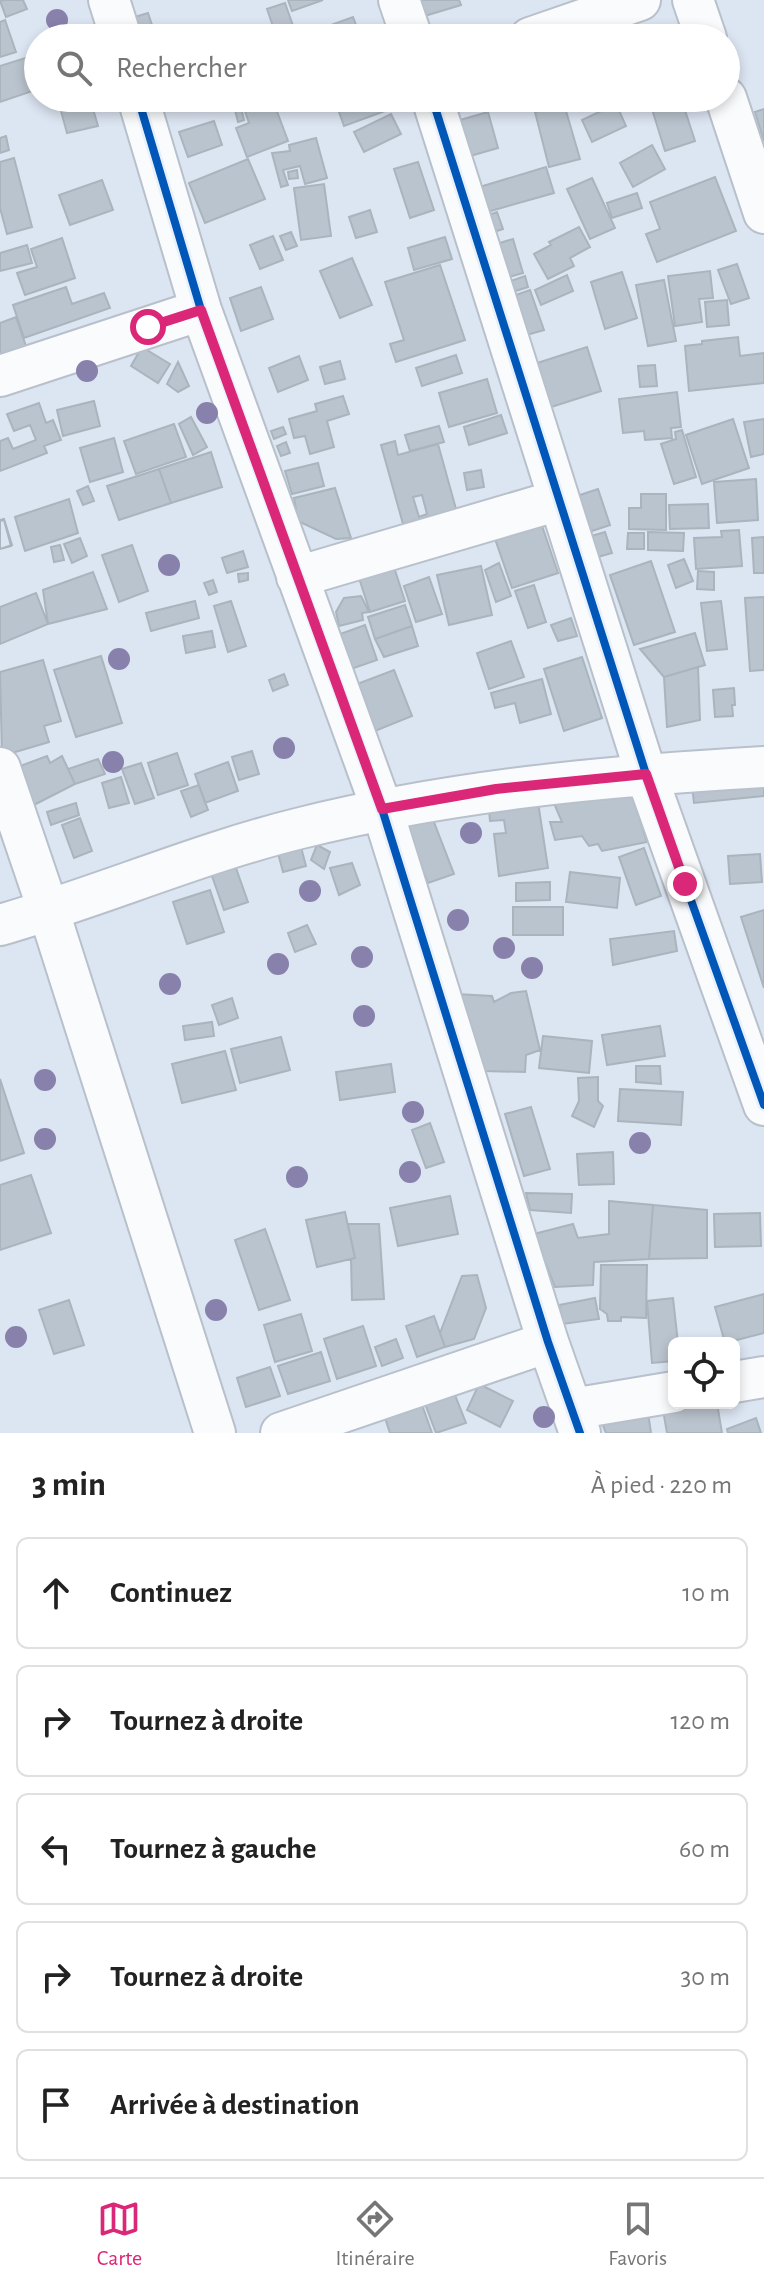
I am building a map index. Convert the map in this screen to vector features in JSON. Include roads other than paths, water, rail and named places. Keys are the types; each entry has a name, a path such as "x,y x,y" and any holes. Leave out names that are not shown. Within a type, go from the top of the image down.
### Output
{"street":[{"path":"109,0 117,24"},
{"path":"399,0 407,24"},
{"path":"571,24 640,0"},
{"path":"693,0 701,24"},
{"path":"142,112 201,310 382,809 548,1342 576,1421 668,1394"},
{"path":"436,112 646,774 764,1105"},
{"path":"731,112 764,213"},
{"path":"0,376 201,310"},
{"path":"297,577 559,500"},
{"path":"0,925 49,912 268,837 382,809 496,789 646,774 764,767"},
{"path":"0,768 215,1433"},
{"path":"281,1433 548,1342"},
{"path":"740,1381 764,1377"}]}
